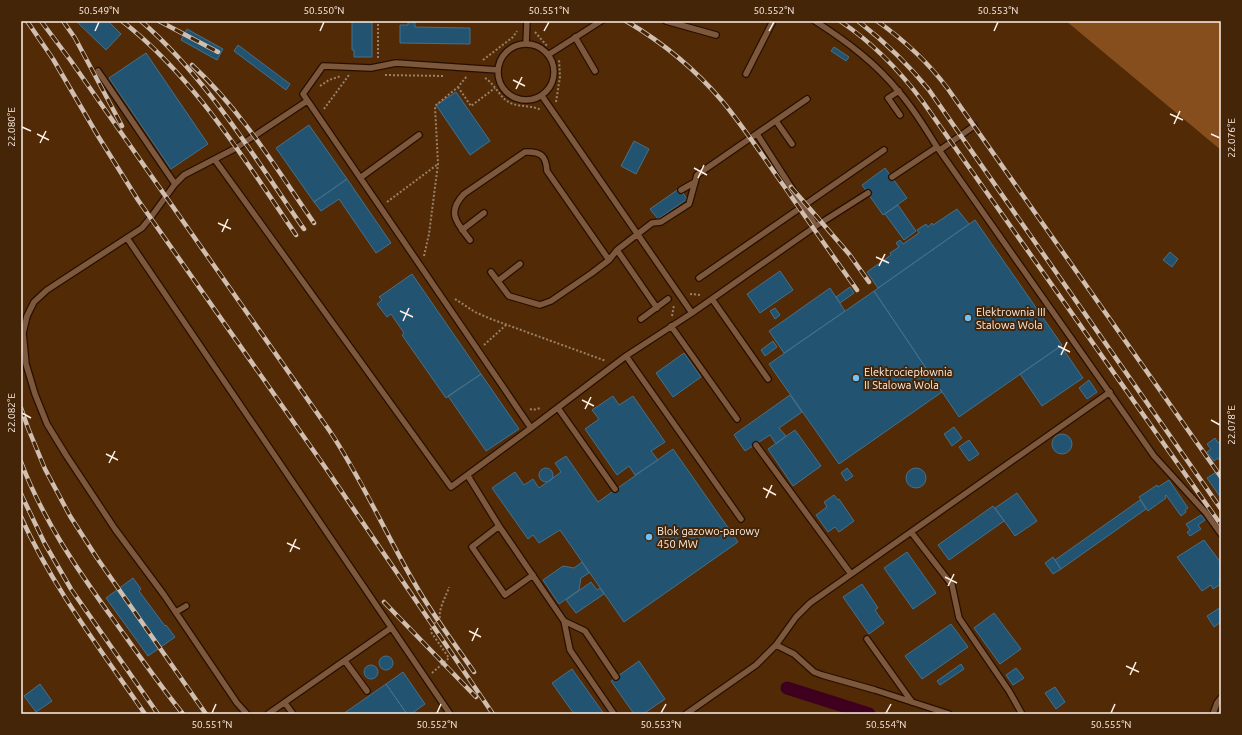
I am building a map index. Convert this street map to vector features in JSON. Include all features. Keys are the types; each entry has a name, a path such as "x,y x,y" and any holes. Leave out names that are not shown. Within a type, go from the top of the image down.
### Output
{"lane":[{"path":"526,44 527,21"},
{"path":"551,54 601,21"},
{"path":"666,21 716,35"},
{"path":"746,74 772,21"},
{"path":"815,21 852,46 870,61 899,90 1154,456 1206,514 1221,534"},
{"path":"575,37 595,71"},
{"path":"526,44 539,47 551,54 554,74 550,86 542,96 533,99 516,99 508,94 502,87 498,79 500,61 504,54 514,47 526,44"},
{"path":"498,70 396,63 371,68 323,66 303,94 531,428"},
{"path":"98,71 175,184"},
{"path":"899,90 888,98 900,115"},
{"path":"542,96 692,313"},
{"path":"491,272 509,296 540,305 551,301 609,260 617,250 652,223 661,222 688,204 697,175 806,99"},
{"path":"247,714 237,703 176,612 115,529 47,424 35,394 26,364 23,333 27,316 34,302 47,290 142,228 175,184 189,172 215,160 308,101"},
{"path":"776,121 792,144"},
{"path":"892,177 974,126"},
{"path":"757,134 816,226"},
{"path":"360,178 419,135"},
{"path":"699,278 884,150"},
{"path":"470,240 454,217 457,202 464,194 525,152 533,152 541,154 547,162 547,171 609,260"},
{"path":"215,160 451,487 468,476 626,356 692,313 816,226 868,193"},
{"path":"681,190 695,182"},
{"path":"462,230 484,214"},
{"path":"127,238 450,714"},
{"path":"617,250 657,308"},
{"path":"498,281 520,264"},
{"path":"711,299 768,379"},
{"path":"641,319 671,300"},
{"path":"671,326 737,419"},
{"path":"626,356 741,519"},
{"path":"686,714 756,665 776,645 796,617 810,603 1110,392"},
{"path":"558,408 615,489"},
{"path":"756,445 851,574"},
{"path":"468,476 499,526 564,621 570,650 614,714"},
{"path":"499,526 472,547 480,559 505,595 533,575"},
{"path":"911,532 952,585 959,618 1009,691 1022,714"},
{"path":"176,612 186,606"},
{"path":"564,621 585,631 616,677"},
{"path":"268,714 391,628"},
{"path":"867,639 912,702"},
{"path":"776,645 794,654 814,672 949,714"},
{"path":"345,660 367,691"},
{"path":"1213,714 1217,703 1221,698"},
{"path":"285,703 293,714"}],"path":[{"path":"371,68 374,60 378,58 378,21"},
{"path":"419,253 424,259 429,234 438,164 435,106 458,88 485,58 513,37 517,32 517,27"},
{"path":"534,27 535,32 551,54 560,60 560,77 556,101 558,106"},
{"path":"318,88 329,80 350,74 322,112"},
{"path":"381,75 443,76"},
{"path":"459,76 473,77"},
{"path":"479,77 486,78 503,97 510,102 535,107 542,111"},
{"path":"458,88 471,106 495,88"},
{"path":"385,204 438,164"},
{"path":"689,294 699,296 705,295 711,299"},
{"path":"453,298 475,312 610,363"},
{"path":"670,319 675,307 671,300"},
{"path":"483,346 507,325"},
{"path":"527,408 534,410 544,408"},
{"path":"425,679 449,658 431,632 432,625 440,619 439,615 449,587"}],"shaded area":[{"path":"21,21 1066,21 1175,112 1186,111 1190,117 1191,126 1221,150 1221,714 21,714"},
{"path":"1066,21 1221,21 1221,150 1210,141"}],"building":[{"path":"76,21 108,21 121,34 106,50"},
{"path":"352,21 372,21 372,57 354,57 354,50 352,50"},
{"path":"408,22 415,22 415,27 470,28 470,44 400,43 400,25 408,25"},
{"path":"187,29 223,49 217,60 181,40"},
{"path":"238,45 290,84 286,90 234,51"},
{"path":"834,47 849,57 846,61 831,51"},
{"path":"146,53 208,144 171,169 109,78"},
{"path":"456,92 490,141 470,155 436,105"},
{"path":"309,125 347,179 314,202 276,148"},
{"path":"634,141 649,149 636,174 621,166"},
{"path":"885,168 907,198 883,215 862,185"},
{"path":"347,179 391,243 376,253 339,199 321,211 314,202"},
{"path":"680,188 687,199 658,219 650,209"},
{"path":"898,205 916,231 904,240 885,214"},
{"path":"957,209 969,224 878,288 867,272 891,255 890,253 899,247 896,243 900,240 903,244 919,233 917,230 926,224 928,227 932,223 933,225"},
{"name":"Elektrownia III Stalowa Wola","path":"975,220 1062,345 959,417 874,291"},
{"path":"1170,252 1178,259 1172,267 1163,260"},
{"path":"780,271 793,290 760,313 747,294"},
{"path":"412,274 481,374 446,398 402,335 404,333 391,314 387,317 377,304 382,300 379,297"},
{"path":"850,287 854,293 840,303 836,297"},
{"path":"830,288 845,311 784,353 769,331"},
{"name":"Elektrociepłownia II Stalowa Wola","path":"874,291 942,392 839,464 769,364"},
{"path":"775,308 780,315 775,319 770,311"},
{"path":"773,341 777,347 765,356 761,350"},
{"path":"1061,346 1083,378 1042,406 1020,374"},
{"path":"684,353 701,377 673,397 656,373"},
{"path":"481,374 519,429 486,451 448,396"},
{"path":"1089,380 1097,392 1087,399 1079,388"},
{"path":"790,395 802,412 779,428 786,436 776,444 770,435 745,451 734,435"},
{"path":"613,396 619,405 633,396 665,442 651,451 658,460 635,475 629,466 617,475 585,429 599,419 592,410"},
{"path":"954,427 962,438 952,446 944,434"},
{"path":"795,430 821,466 793,486 768,449"},
{"path":"1062,434 1069,437 1072,444 1069,451 1062,454 1055,451 1052,444 1055,437"},
{"path":"1215,438 1218,443 1220,441 1221,443 1221,463 1218,458 1214,461 1207,452 1211,449 1207,444"},
{"path":"969,440 979,454 969,461 959,447"},
{"name":"Blok gazowo-parowy 450 MW","path":"673,449 738,542 624,622 560,530 539,543 533,535 528,539 492,488 515,472 524,485 533,479 539,488 561,472 555,463 566,456 598,502"},
{"path":"546,468 551,470 553,475 551,480 546,482 541,480 539,475 541,470"},
{"path":"847,468 853,476 846,481 841,473"},
{"path":"916,468 923,471 926,478 923,485 916,488 909,485 906,478 909,471"},
{"path":"1221,469 1221,498 1207,478"},
{"path":"1169,480 1188,508 1181,516 1166,495 1166,498 1148,511 1139,497 1157,485 1158,487"},
{"path":"1017,493 1037,521 1015,536 995,508"},
{"path":"834,495 838,500 839,499 854,521 839,532 835,527 828,532 816,515 827,507 824,502"},
{"path":"1140,500 1146,509 1061,569 1055,560"},
{"path":"993,506 1004,521 949,560 938,545"},
{"path":"1201,515 1205,520 1198,525 1201,529 1190,536 1187,532 1190,530 1186,524"},
{"path":"1204,540 1221,563 1221,579 1219,580 1221,584 1213,589 1211,585 1202,591 1177,557"},
{"path":"907,552 936,593 913,609 884,568"},
{"path":"1053,557 1061,569 1053,574 1045,563"},
{"path":"582,562 589,573 581,578 579,590 559,604 543,580 563,566 574,568"},
{"path":"133,578 141,589 139,591 175,637 148,656 106,598"},
{"path":"591,582 597,590 600,588 604,594 576,613 566,600"},
{"path":"862,584 878,608 875,610 884,623 869,634 843,597"},
{"path":"1221,607 1221,622 1214,627 1207,616"},
{"path":"994,613 1021,649 1000,664 974,628"},
{"path":"951,624 968,647 922,679 905,656"},
{"path":"386,656 391,658 393,663 391,668 386,670 381,668 379,663 381,658"},
{"path":"639,661 665,699 643,714 634,714 611,681"},
{"path":"961,664 964,669 940,685 937,681"},
{"path":"371,665 376,667 378,672 376,677 371,679 366,677 364,672 366,667"},
{"path":"1016,668 1024,678 1013,685 1006,675"},
{"path":"572,669 604,714 574,714 552,683"},
{"path":"403,672 425,704 411,714 407,714 386,684"},
{"path":"40,684 52,701 36,712 24,696"},
{"path":"386,684 407,714 343,714"},
{"path":"1055,687 1065,702 1056,709 1045,693"}],"waterway":[{"path":"787,688 869,714"}],"railway":[{"path":"27,21 53,59 98,136 138,200 325,467 493,714"},
{"path":"41,21 71,61 329,430 363,487 404,565 436,617 474,672"},
{"path":"63,21 75,38 122,126"},
{"path":"122,21 148,43 173,68 217,121 296,235"},
{"path":"141,21 188,68 209,93 304,229"},
{"path":"159,21 218,52"},
{"path":"626,21 653,38 678,57 713,90 739,123 857,290"},
{"path":"840,21 875,48 905,79 923,102 1221,525"},
{"path":"858,21 896,54 929,90 1221,509"},
{"path":"877,21 915,52 948,89 1221,477"},
{"path":"192,65 210,82 242,120 314,223"},
{"path":"791,187 849,254 869,282"},
{"path":"21,408 45,469 70,516 97,558 206,714"},
{"path":"21,462 50,524 74,563 147,667 183,714"},
{"path":"21,494 45,544 71,589 158,714"},
{"path":"21,517 48,569 78,618 145,714"},
{"path":"384,602 476,697"}],"place":[{"name":"Elektrownia III Stalowa Wola","path":"968,318"},
{"name":"Elektrociepłownia II Stalowa Wola","path":"856,378"},
{"name":"Blok gazowo-parowy 450 MW","path":"649,537"}]}
